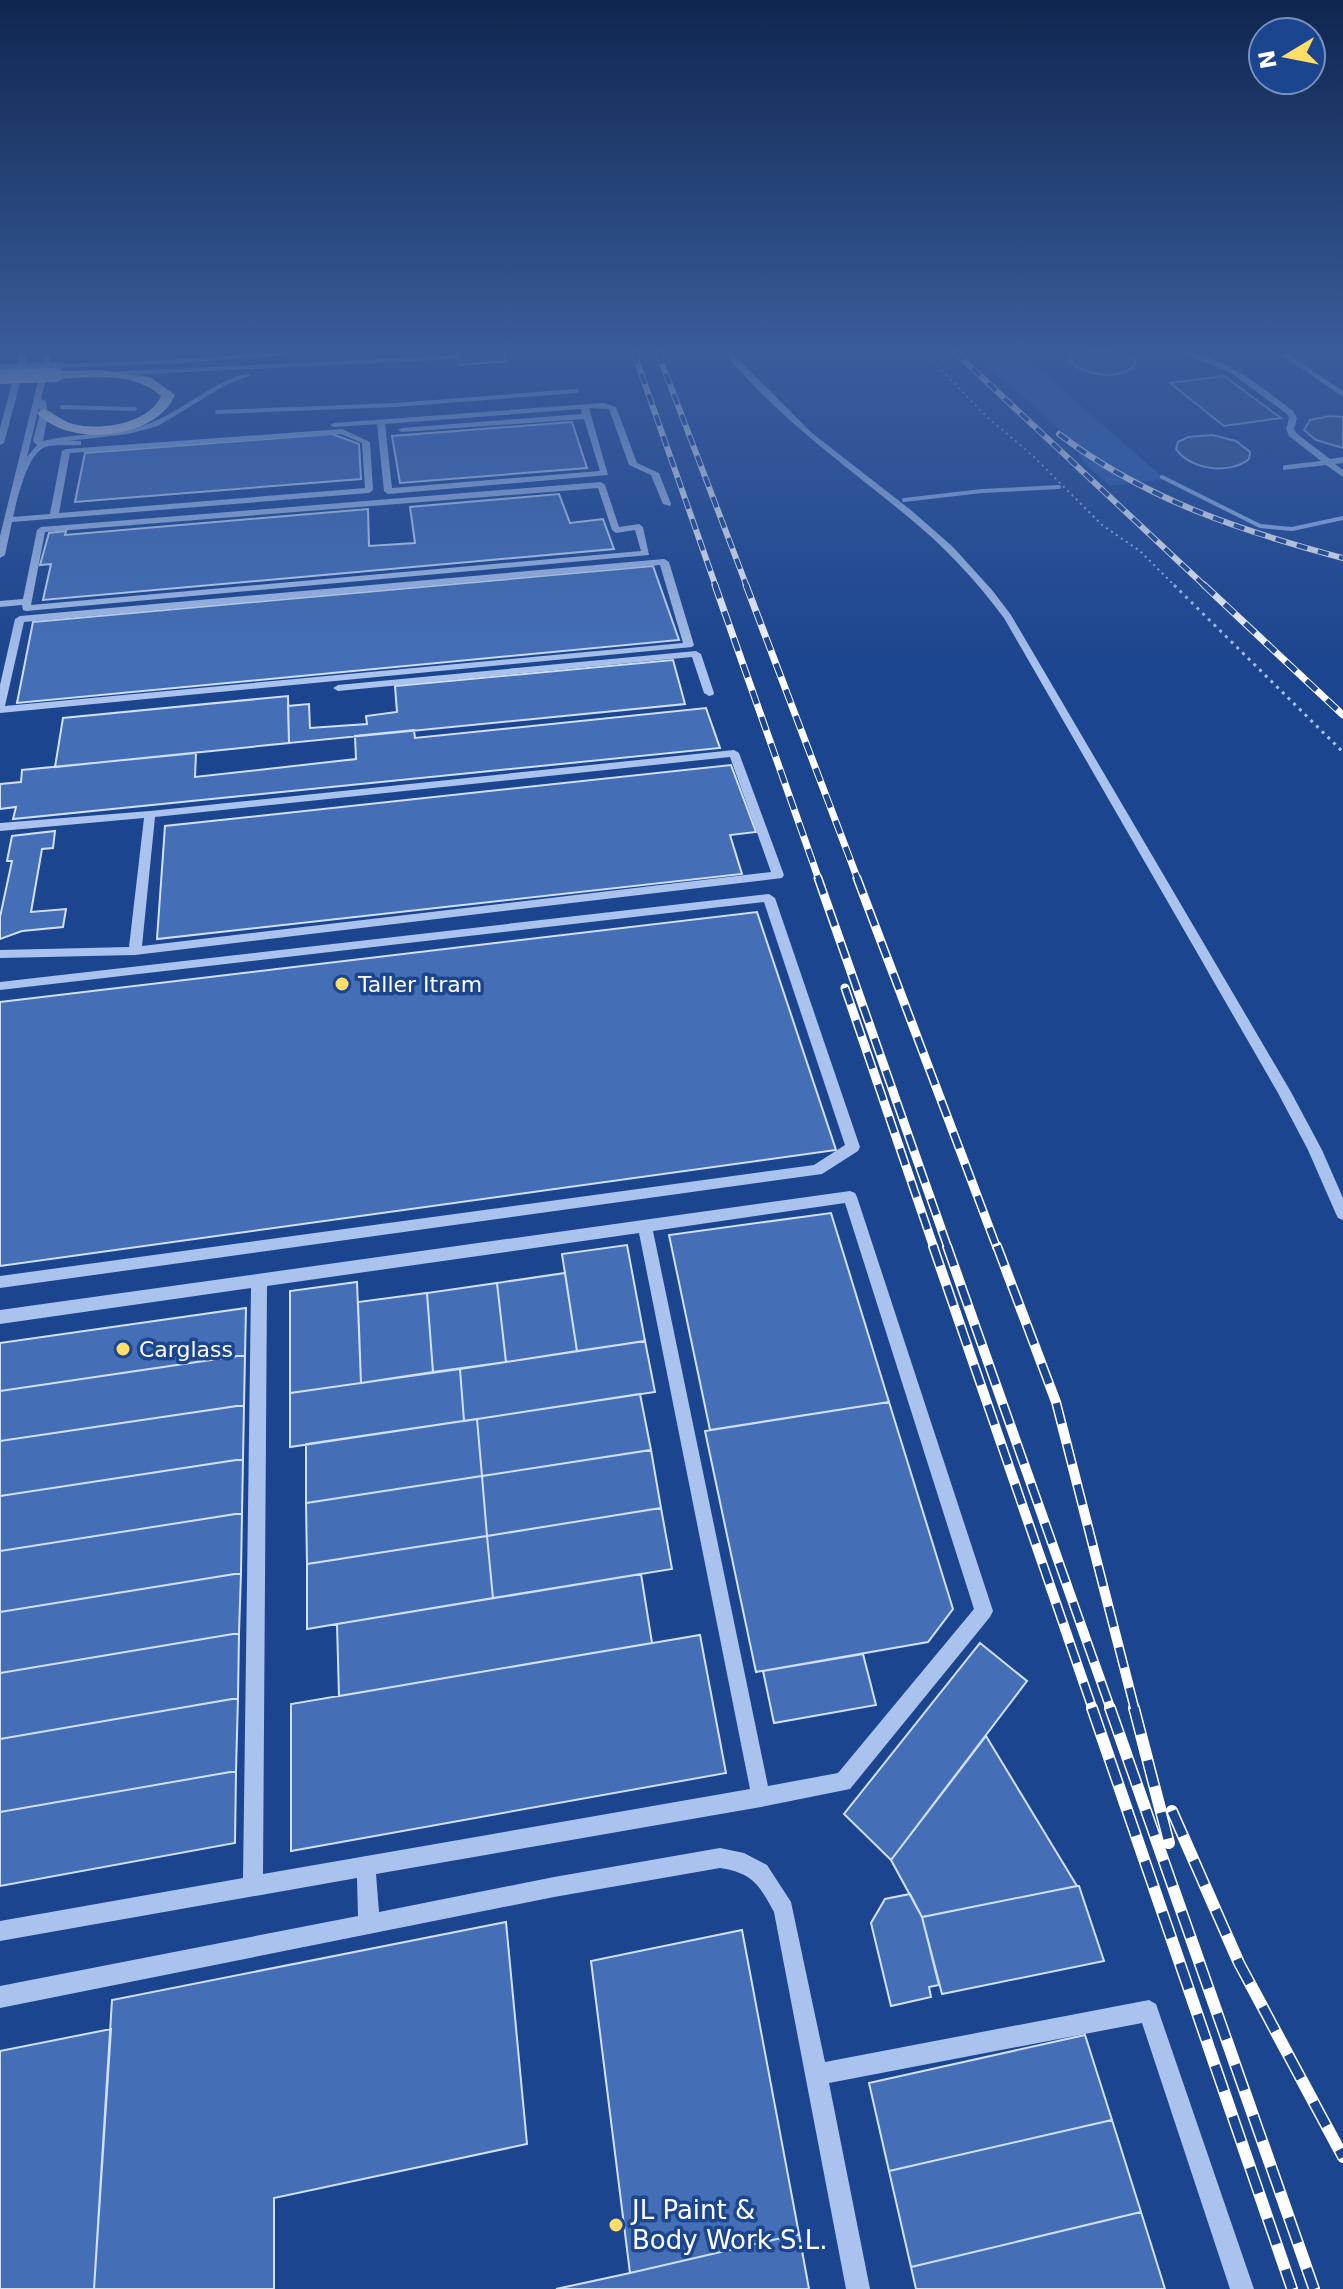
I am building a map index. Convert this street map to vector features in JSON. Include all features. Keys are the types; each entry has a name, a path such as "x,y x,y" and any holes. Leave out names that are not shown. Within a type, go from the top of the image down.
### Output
{"street":[{"path":"0,555 23,460"},
{"path":"19,476 31,460"},
{"path":"54,517 64,460"},
{"path":"8,520 369,490 367,460"},
{"path":"385,460 388,491 605,473 601,460"},
{"path":"631,460 633,465 655,473 667,504"},
{"path":"841,460 931,528 986,585 1008,617 1284,1092 1315,1150 1343,1214"},
{"path":"1325,460 1343,474"},
{"path":"1286,468 1343,460"},
{"path":"601,485 616,530 639,527 646,553 26,608 27,602 41,530 601,485"},
{"path":"664,562 689,645 0,703 20,619 664,562"},
{"path":"0,604 27,602"},
{"path":"0,721 696,654 709,693"},
{"path":"0,827 734,753 778,875 135,951 0,954"},
{"path":"135,951 150,814"},
{"path":"0,986 769,898 853,1147 817,1170 0,1282"},
{"path":"0,1317 850,1197 984,1611 843,1782 0,1931"},
{"path":"645,1226 761,1797"},
{"path":"253,1886 259,1280"},
{"path":"0,1997 369,1923 720,1858 745,1860 768,1879 784,1909 858,2289"},
{"path":"366,1866 369,1923"},
{"path":"815,2075 1149,2011 1242,2289"}],"path":[{"path":"1037,460 1102,525 1140,551 1343,752"}],"shaded area":[{"path":"1083,460 1143,460 1165,479 1110,486"},
{"path":"1188,460 1248,460 1221,468"}],"building":[{"path":"84,460 360,460 361,479 75,502"},
{"path":"396,460 584,460 587,468 400,483"},
{"path":"559,494 570,523 603,519 614,549 43,600 51,564 40,565 49,533 66,531 65,535 368,509 369,546 415,543 410,507"},
{"path":"653,566 679,640 17,703 33,622"},
{"path":"673,660 685,704 289,743 288,706 309,704 310,728 367,724 366,716 397,712 395,686"},
{"path":"288,696 289,743 55,767 63,718"},
{"path":"706,708 720,748 13,819 16,807 0,809 0,784 21,782 22,770 196,753 195,777 356,759 355,736 414,730 415,738"},
{"path":"731,765 756,832 730,835 742,874 157,939 165,826"},
{"path":"55,831 53,848 42,849 31,912 66,909 63,927 22,931 0,939 0,917 12,861 7,861 12,836"},
{"path":"757,912 836,1150 0,1266 0,1002"},
{"path":"831,1213 889,1402 710,1430 669,1235"},
{"path":"627,1245 645,1341 577,1351 562,1254"},
{"path":"565,1273 577,1351 506,1362 497,1283"},
{"path":"357,1282 361,1383 290,1393 290,1291"},
{"path":"497,1283 506,1362 433,1372 427,1293"},
{"path":"427,1293 433,1372 361,1383 358,1302"},
{"name":"Carglass","path":"246,1308 245,1355 0,1391 0,1343"},
{"path":"645,1341 655,1392 464,1421 460,1369"},
{"path":"245,1355 244,1405 0,1441 0,1391"},
{"path":"460,1369 464,1421 290,1447 290,1393"},
{"path":"640,1394 651,1450 482,1476 477,1419"},
{"path":"889,1402 953,1609 928,1642 756,1672 705,1431"},
{"path":"244,1405 243,1459 0,1496 0,1441"},
{"path":"477,1419 482,1476 306,1503 306,1444"},
{"path":"651,1450 661,1508 487,1536 482,1476"},
{"path":"243,1459 242,1513 0,1551 0,1496"},
{"path":"482,1476 487,1536 307,1564 306,1503"},
{"path":"661,1508 672,1569 493,1598 487,1536"},
{"path":"242,1513 241,1573 0,1612 0,1551"},
{"path":"487,1536 493,1598 307,1629 307,1564"},
{"path":"241,1573 239,1633 0,1673 0,1612"},
{"path":"641,1574 652,1643 339,1696 337,1624"},
{"path":"239,1633 238,1698 0,1739 0,1673"},
{"path":"700,1635 726,1773 291,1851 291,1704"},
{"path":"980,1643 1027,1681 891,1860 844,1814"},
{"path":"863,1654 876,1705 774,1723 763,1671"},
{"path":"238,1698 236,1771 0,1812 0,1739"},
{"path":"986,1736 1077,1886 922,1917 891,1860"},
{"path":"236,1771 235,1843 0,1886 0,1812"},
{"path":"1079,1886 1104,1961 942,1994 922,1917"},
{"path":"910,1894 922,1917 939,1985 929,1987 931,1997 891,2006 871,1923 885,1899"},
{"path":"506,1922 527,2144 274,2198 274,2289 94,2289 112,2000"},
{"path":"742,1930 799,2234 630,2273 591,1961"},
{"path":"111,2029 94,2289 0,2289 0,2051"},
{"path":"1085,2035 1112,2120 889,2171 869,2083"},
{"path":"1112,2120 1141,2212 911,2267 889,2171"},
{"path":"1141,2212 1165,2289 916,2289 911,2267"},
{"path":"799,2234 809,2289 556,2289 630,2273"}],"waterway":[{"path":"1162,477 1260,526 1292,529 1343,518"},
{"path":"904,500 982,491 1059,487"}],"railway":[{"path":"671,460 716,587"},
{"path":"699,460 747,587"},
{"path":"1070,460 1206,587"},
{"path":"1096,460 1159,495 1195,510 1343,558"},
{"path":"715,585 819,880"},
{"path":"746,585 858,880"},
{"path":"1204,585 1343,715"},
{"path":"818,878 948,1248"},
{"path":"857,878 997,1248"},
{"path":"845,988 934,1248"},
{"path":"933,1246 1093,1710"},
{"path":"947,1246 1111,1710"},
{"path":"997,1246 1056,1402 1135,1710"},
{"path":"1092,1708 1292,2289"},
{"path":"1110,1708 1314,2289"},
{"path":"1134,1708 1169,1843"},
{"path":"1172,1811 1239,1963 1343,2157"}],"place":[{"name":"Taller Itram","path":"342,984"},
{"name":"Carglass","path":"123,1349"},
{"name":"JL Paint & Body Work S.L.","path":"616,2225"}]}
